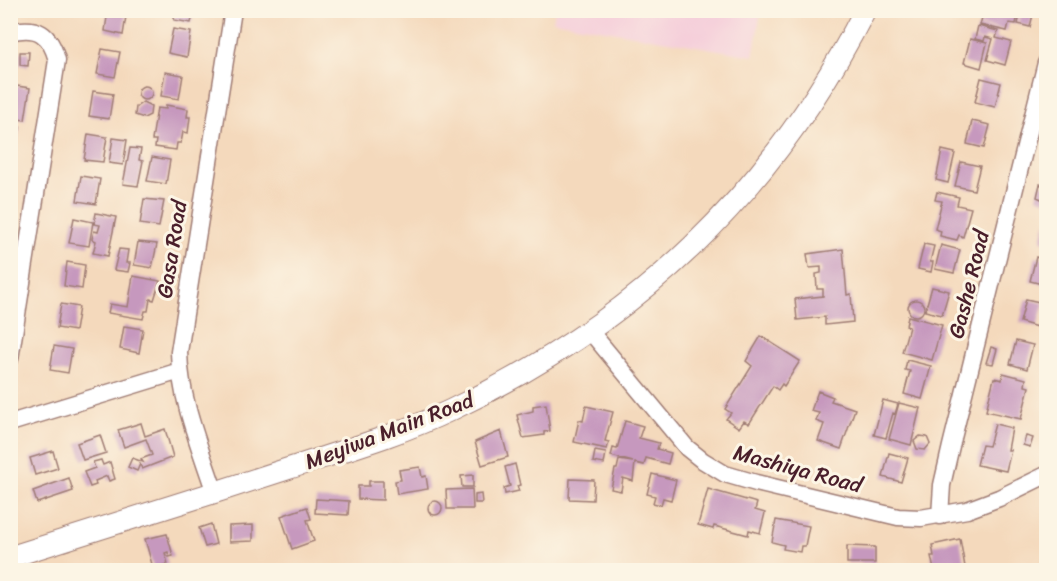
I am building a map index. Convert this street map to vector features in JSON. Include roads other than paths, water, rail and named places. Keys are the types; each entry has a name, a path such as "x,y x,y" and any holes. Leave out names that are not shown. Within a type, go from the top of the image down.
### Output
{"street":[{"name":"Gasa Road","path":"215,493 185,399 179,352 233,10"},
{"name":"Meyiwa Main Road","path":"10,557 379,439 450,410 529,369 590,331 639,294 694,246 734,205 773,158 814,99 866,10"},
{"path":"10,32 24,29 35,30 53,45 57,60 10,360"},
{"name":"Gashe Road","path":"940,516 942,484 1047,63"},
{"name":"Mashiya Road","path":"590,331 687,448 725,474 881,514 921,518 967,510 1047,475"},
{"path":"10,423 180,371"}]}
